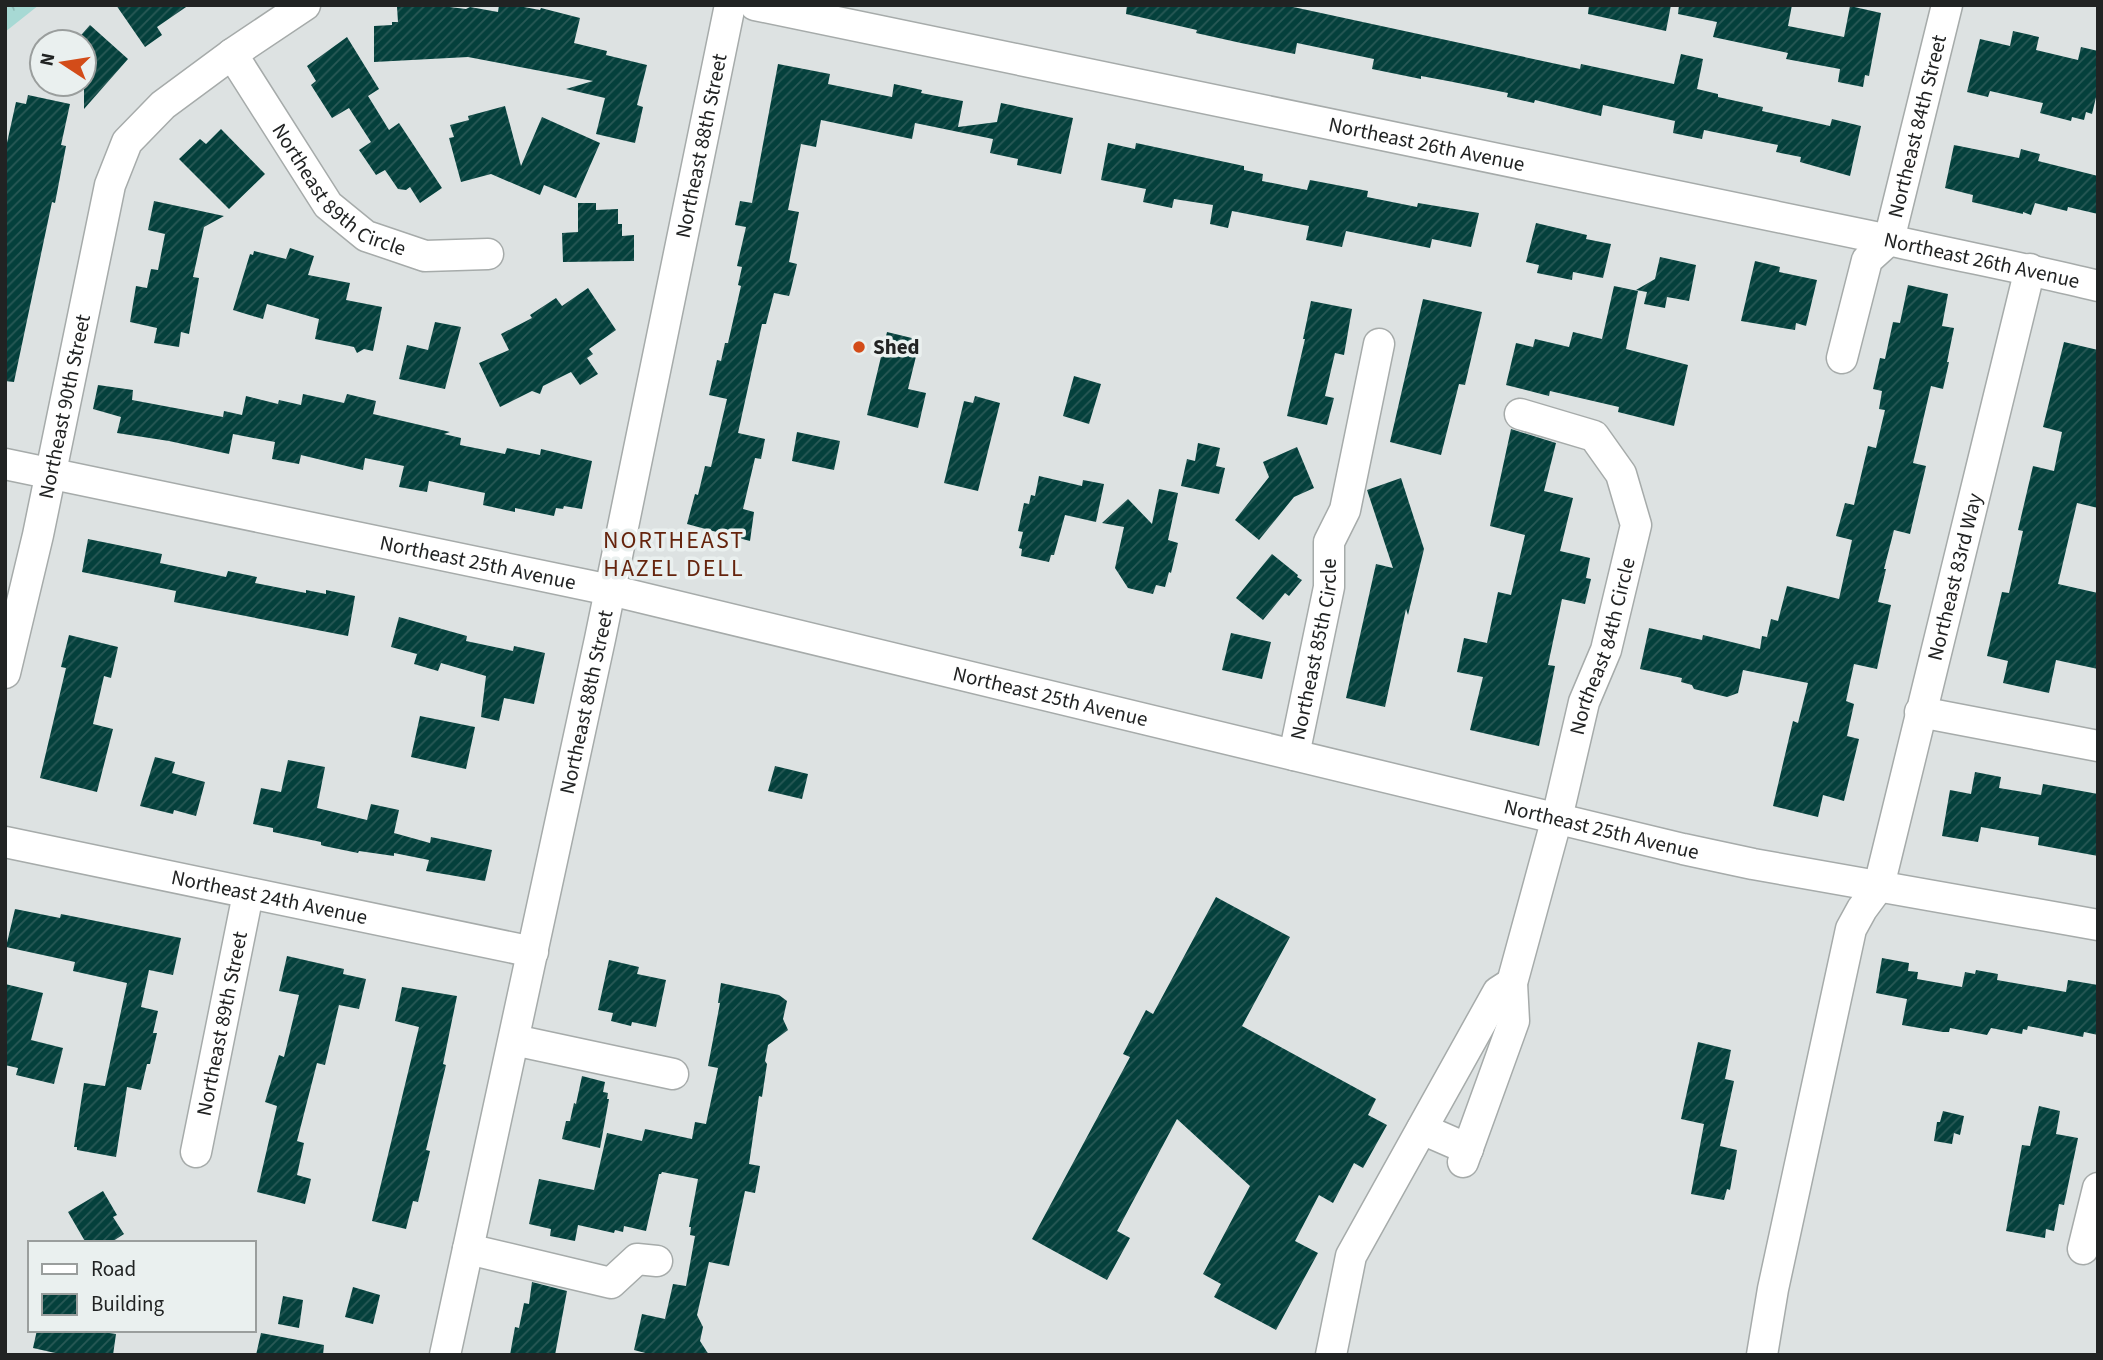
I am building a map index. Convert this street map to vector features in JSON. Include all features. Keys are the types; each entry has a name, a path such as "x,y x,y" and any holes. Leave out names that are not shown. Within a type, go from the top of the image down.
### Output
{"street":[{"path":"232,54 306,5"},
{"name":"Northeast 88th Street","path":"445,1355 610,590 730,5"},
{"name":"Northeast 26th Avenue","path":"755,5 1889,240 1990,264 2030,269 2098,286"},
{"name":"Northeast 84th Street","path":"1842,358 1867,260 1889,240 1947,5"},
{"name":"Northeast 90th Street","path":"5,673 38,535 110,185 127,142 163,105 232,54"},
{"name":"Northeast 89th Circle","path":"232,54 328,205 366,236 425,256 488,254"},
{"name":"Northeast 83rd Way","path":"1879,886 2030,269"},
{"name":"Northeast 85th Circle","path":"1294,755 1329,587 1329,542 1345,510 1379,344"},
{"name":"Northeast 84th Circle","path":"1512,983 1557,818 1584,702 1606,650 1636,526 1621,474 1594,436 1520,414"},
{"name":"Northeast 25th Avenue","path":"5,464 610,590 1742,861 2098,925"},
{"path":"1920,712 2098,746"},
{"name":"Northeast 24th Avenue","path":"5,842 533,952"},
{"path":"1762,1355 1773,1289 1851,929 1879,886"},
{"name":"Northeast 89th Street","path":"196,1152 248,894"},
{"path":"1331,1355 1351,1256 1498,992 1512,983 1514,1021 1466,1155 1422,1129"},
{"path":"514,1040 673,1074"},
{"path":"2083,1249 2098,1188"},
{"path":"468,1249 611,1283 637,1259 657,1261"}],"green space":[{"path":"5,5 39,5 5,32"}],"building":[{"path":"116,5 189,5 157,27 162,35 145,47"},
{"path":"433,5 498,12 499,5 513,5 541,8 580,18 574,43 607,51 606,55 647,65 637,105 643,107 635,143 596,134 605,98 566,89 593,81 468,57 374,62 374,26 398,22 397,7"},
{"path":"1127,5 1284,5 1580,69 1581,64 1674,84 1681,54 1703,59 1697,89 1718,94 1718,97 1763,107 1762,111 1830,126 1832,119 1861,126 1850,176 1800,162 1801,157 1776,152 1778,145 1704,130 1702,139 1673,133 1675,121 1603,105 1601,116 1535,100 1534,103 1507,97 1508,93 1372,69 1374,59 1297,43 1295,54 1241,43 1126,14"},
{"path":"1589,5 1671,5 1666,31 1588,14"},
{"path":"1679,5 1792,5 1788,26 1844,37 1850,6 1881,13 1869,76 1865,75 1863,87 1838,82 1840,69 1786,59 1788,53 1713,37 1717,22 1678,14"},
{"path":"2013,31 2039,37 2036,50 2078,60 2081,47 2098,51 2098,89 2092,114 2086,112 2084,120 2072,117 2071,121 2040,113 2043,103 1990,91 1988,97 1967,92 1980,39 2010,46"},
{"path":"98,32 128,59 98,93"},
{"path":"347,37 379,89 368,96 389,130 399,123 442,188 420,203 410,187 406,190 398,189 385,170 376,175 359,150 371,142 349,108 332,118 311,85 316,81 307,66"},
{"path":"778,64 830,74 828,84 892,97 894,84 922,90 921,93 963,101 958,127 997,122 1001,103 1073,118 1061,174 1017,165 1018,159 990,153 993,139 915,123 912,139 821,120 816,147 801,144 788,210 799,212 789,262 797,264 789,296 774,293 766,324 762,324 738,433 765,439 761,459 755,458 743,509 754,512 750,541 687,524 705,466 711,467 727,399 709,395 717,360 721,361 725,343 728,343 741,286 738,285 742,267 737,266 746,227 735,225 740,201 752,203"},
{"path":"28,95 28,98 70,104 61,145 66,146 55,203 52,202 14,382 5,381 5,152 16,102 26,104"},
{"path":"84,98 94,98 84,109"},
{"path":"505,106 521,166 542,117 600,143 576,198 544,185 540,195 491,174 461,182 449,138 454,137 450,125 469,120 468,116"},
{"path":"221,129 265,174 229,209 179,159 200,139 206,144"},
{"path":"1108,143 1135,149 1136,143 1244,166 1244,170 1263,174 1262,181 1307,190 1310,180 1368,191 1367,197 1417,207 1418,203 1479,213 1471,247 1432,239 1430,248 1346,231 1342,247 1306,240 1309,226 1232,211 1228,228 1210,224 1213,205 1174,199 1172,208 1143,202 1146,189 1101,180"},
{"path":"1954,145 2019,158 2021,149 2040,154 2038,161 2098,176 2098,214 2068,207 2067,211 2035,203 2031,215 1972,202 1973,195 1945,188"},
{"path":"154,201 224,216 204,227 193,277 199,278 189,334 181,332 179,347 154,343 157,328 130,322 136,286 147,288 151,269 158,270 165,234 148,230"},
{"path":"578,203 596,203 596,210 618,209 618,224 622,224 622,236 634,235 634,261 563,262 562,233 578,232"},
{"path":"1536,223 1587,235 1586,239 1611,244 1603,278 1573,272 1572,280 1537,273 1539,265 1526,262"},
{"path":"290,248 314,256 308,275 350,283 346,300 382,307 373,351 364,349 357,353 354,347 315,339 319,319 267,304 263,319 233,310 250,254 253,255 254,251 286,259"},
{"path":"1660,257 1696,265 1689,301 1667,297 1665,308 1644,304 1647,292 1636,290 1655,279"},
{"path":"1755,261 1780,267 1779,272 1817,280 1806,326 1796,323 1795,330 1741,321"},
{"path":"1908,285 1948,294 1942,326 1954,328 1949,362 1943,389 1931,386 1913,463 1926,466 1910,534 1894,530 1884,569 1878,602 1891,605 1877,669 1854,664 1846,701 1854,704 1847,736 1859,739 1844,801 1823,795 1818,817 1773,806 1793,721 1798,723 1808,683 1743,670 1738,693 1727,697 1694,689 1692,685 1681,682 1682,678 1640,669 1649,628 1702,640 1703,635 1760,649 1762,636 1767,637 1771,619 1778,621 1787,586 1839,599 1852,540 1836,536 1845,503 1854,505 1868,446 1876,448 1885,410 1879,409 1882,391 1873,389 1880,358 1885,359 1893,322 1900,323"},
{"path":"1614,286 1638,291 1626,349 1688,365 1674,426 1618,412 1619,407 1550,391 1549,396 1506,385 1516,343 1533,347 1535,339 1569,347 1573,332 1602,339"},
{"path":"588,288 616,330 589,349 593,354 587,358 598,374 580,385 571,372 543,386 540,394 532,391 500,407 479,363 509,350 501,334 532,318 530,315 556,298 562,306"},
{"path":"1423,299 1482,312 1465,385 1459,384 1441,455 1390,442"},
{"path":"1311,301 1352,309 1344,355 1335,353 1325,396 1334,398 1327,425 1287,416"},
{"path":"435,322 461,327 445,389 399,379 407,345 428,350"},
{"path":"887,332 920,340 908,389 926,393 918,428 867,415"},
{"path":"2064,342 2098,350 2098,508 2077,503 2058,584 2098,593 2098,669 2056,660 2049,693 2003,683 2008,661 1987,656 2002,592 2009,593 2023,531 2018,530 2033,466 2054,471 2062,432 2043,427"},
{"path":"1074,376 1101,384 1089,424 1063,416"},
{"path":"98,385 133,390 132,400 223,417 224,411 242,415 246,396 278,404 279,400 301,405 303,394 344,403 347,394 376,401 373,414 450,432 444,434 461,438 460,445 505,454 507,448 540,455 541,449 592,461 582,509 564,506 563,509 556,508 554,516 515,508 515,512 483,505 485,493 429,481 427,492 399,487 404,466 365,458 363,470 301,455 299,464 272,459 275,442 233,434 229,454 117,433 121,417 93,409"},
{"path":"975,396 1000,403 978,491 944,483 964,401 973,403"},
{"path":"1511,429 1556,443 1544,491 1573,498 1560,551 1590,558 1586,578 1591,579 1585,604 1562,599 1548,665 1555,666 1539,746 1470,730 1483,677 1457,672 1464,638 1487,643 1498,592 1511,595 1525,535 1490,526"},
{"path":"797,432 840,441 834,470 792,461"},
{"path":"1198,443 1220,448 1216,466 1225,468 1219,494 1181,486 1187,459 1195,461"},
{"path":"1297,447 1314,488 1294,497 1259,540 1235,520 1269,477 1263,462"},
{"path":"1039,476 1082,486 1083,480 1104,484 1096,522 1065,515 1054,555 1051,555 1049,562 1021,556 1022,549 1019,548 1023,532 1018,531 1024,503 1029,504 1031,495 1035,496"},
{"path":"1401,478 1424,549 1408,615 1406,609 1385,707 1346,698 1376,564 1393,568 1367,490"},
{"path":"1159,489 1178,493 1168,540 1178,543 1165,587 1156,585 1153,594 1128,588 1115,568 1124,527 1102,523 1128,499 1152,524"},
{"path":"88,539 162,554 160,563 226,577 228,571 257,577 255,583 306,593 306,590 326,594 326,590 355,596 348,636 174,602 176,591 82,572"},
{"path":"1272,554 1302,580 1289,596 1285,593 1263,620 1236,598"},
{"path":"399,617 467,636 466,641 513,651 514,646 545,653 534,704 504,698 499,721 481,717 486,676 441,663 438,671 414,664 417,654 391,647"},
{"path":"1231,633 1271,642 1262,679 1222,670"},
{"path":"69,635 118,647 111,678 104,676 93,724 113,729 97,792 40,778 66,668 61,667"},
{"path":"420,716 475,727 466,769 411,757"},
{"path":"155,757 175,762 172,773 205,782 196,816 140,806"},
{"path":"288,760 325,767 317,808 367,820 371,804 399,810 394,833 430,843 431,837 492,850 485,881 426,871 429,860 394,853 394,856 358,853 273,832 273,828 253,824 261,788 281,792"},
{"path":"775,766 808,774 802,799 768,791"},
{"path":"1975,772 2001,777 1999,788 2041,795 2043,784 2098,794 2098,856 2038,845 2039,837 1981,827 1978,842 1942,836 1950,790 1971,794"},
{"path":"1216,897 1290,937 1242,1026 1376,1099 1368,1115 1387,1125 1363,1168 1354,1163 1333,1203 1319,1195 1295,1241 1318,1253 1276,1330 1214,1297 1221,1284 1203,1274 1250,1186 1177,1119 1117,1231 1130,1238 1107,1280 1032,1239 1130,1057 1123,1054 1146,1010 1153,1014"},
{"path":"15,909 60,918 61,914 181,938 173,975 149,970 141,1007 158,1011 153,1033 157,1033 141,1090 127,1087 116,1157 77,1150 77,1147 74,1147 84,1083 105,1086 127,983 73,971 75,962 6,947"},
{"path":"287,956 344,969 343,974 366,979 359,1009 339,1005 325,1065 317,1063 297,1141 304,1143 297,1175 311,1179 305,1204 257,1192 277,1106 265,1102 279,1055 284,1057 299,995 279,991"},
{"path":"1882,958 1909,963 1908,971 1918,972 1917,979 1962,987 1965,972 1975,974 1976,970 1998,974 1997,980 2066,992 2068,980 2098,985 2098,1035 2084,1032 2083,1037 2028,1026 2027,1030 2023,1029 2022,1034 1991,1028 1987,1035 1950,1028 1949,1032 1943,1032 1902,1025 1907,999 1876,993"},
{"path":"609,960 639,967 637,974 666,980 656,1027 632,1022 631,1026 611,1021 613,1013 598,1010"},
{"path":"721,983 779,995 787,1001 783,1019 788,1030 768,1045 762,1097 759,1096 749,1164 760,1166 755,1193 745,1191 729,1266 709,1262 697,1315 703,1327 700,1341 709,1355 653,1355 634,1350 642,1314 665,1319 673,1284 686,1286 695,1236 690,1235 689,1227 698,1179 662,1172 659,1174 646,1231 624,1226 623,1232 615,1230 614,1233 578,1225 575,1241 550,1236 551,1229 529,1224 539,1179 594,1190 607,1133 642,1141 645,1129 692,1139 695,1122 706,1124 718,1068 708,1066 720,1003"},
{"path":"5,984 43,993 31,1040 63,1048 54,1084 16,1075 18,1068 5,1065"},
{"path":"402,987 457,996 443,1064 446,1065 426,1150 430,1151 418,1202 413,1201 406,1229 372,1221 419,1027 395,1021"},
{"path":"1698,1042 1731,1050 1725,1079 1734,1081 1720,1146 1737,1150 1730,1190 1727,1189 1724,1200 1691,1194 1704,1124 1681,1119"},
{"path":"582,1076 605,1082 603,1092 608,1093 600,1148 562,1139 566,1121 570,1121 574,1103 576,1104"},
{"path":"2039,1106 2060,1111 2056,1134 2078,1138 2064,1205 2059,1204 2054,1231 2046,1229 2045,1238 2006,1231 2022,1145 2030,1146"},
{"path":"1943,1111 1964,1116 1960,1135 1954,1133 1952,1144 1934,1141 1937,1122 1940,1122"},
{"path":"103,1191 117,1215 113,1217 124,1234 113,1241 85,1241 68,1212"},
{"path":"532,1282 567,1291 555,1355 510,1355 515,1327 519,1328 524,1303 529,1304"},
{"path":"353,1287 380,1295 373,1324 345,1317"},
{"path":"283,1296 303,1300 299,1328 278,1324"},
{"path":"37,1332 116,1334 113,1355 64,1355 33,1348"},
{"path":"261,1333 324,1345 323,1355 256,1355"}],"place":[{"name":"Shed","path":"859,347"}],"district":[{"name":"NORTHEAST HAZEL DELL","path":"674,554"}]}
